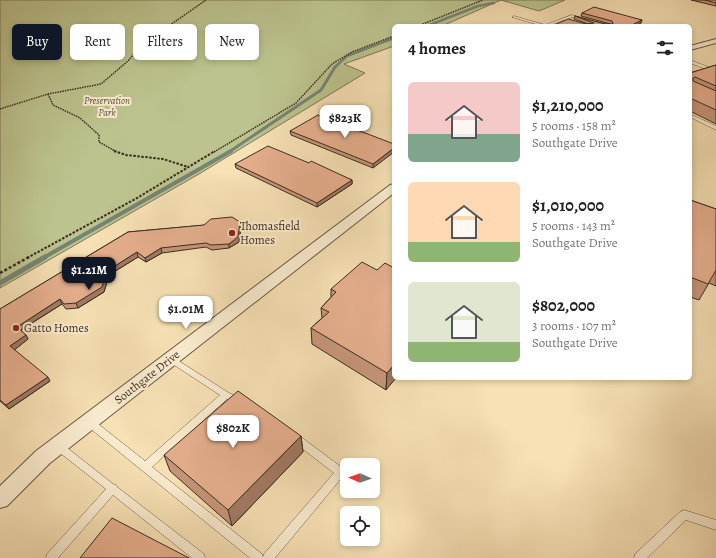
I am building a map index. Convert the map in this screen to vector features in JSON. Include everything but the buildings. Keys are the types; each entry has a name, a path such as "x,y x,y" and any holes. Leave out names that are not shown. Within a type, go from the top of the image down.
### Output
{"street":[{"path":"692,47 716,41"},
{"name":"Southgate Drive","path":"0,499 43,457 392,190"}],"lane":[{"path":"551,24 582,12"},
{"path":"572,16 584,19"},
{"path":"514,17 539,24"},
{"path":"564,19 583,24"},
{"path":"692,62 716,72"},
{"path":"696,72 708,68"},
{"path":"692,116 716,128"},
{"path":"171,359 226,395 248,404"},
{"path":"145,467 226,395"},
{"path":"89,422 258,558"},
{"path":"268,558 341,472 285,431"},
{"path":"58,446 200,558"},
{"path":"51,558 113,488"},
{"path":"639,558 684,515 716,525"}],"path":[{"path":"0,109 48,94 101,84 128,61 140,46 206,0"},
{"path":"423,24 483,0"},
{"path":"0,273 137,198 296,103 307,93 332,64 352,52 392,37"},
{"path":"48,94 52,105 80,118 99,135 99,142 112,152 131,157 156,158 188,167"}],"green space":[{"name":"Preservation Park","path":"0,0 501,0 447,24 392,24 392,47 344,64 365,73 199,174 0,288"},
{"path":"501,0 565,0 539,11"}],"waterway":[{"path":"432,24 478,6 494,3"},
{"path":"335,67 347,56 392,39"},
{"path":"229,152 321,90 335,67"},
{"path":"43,258 231,151"},
{"path":"0,283 45,257"}],"place":[{"name":"Thomasfield Homes","path":"232,233"},
{"name":"Gatto Homes","path":"16,328"}]}
